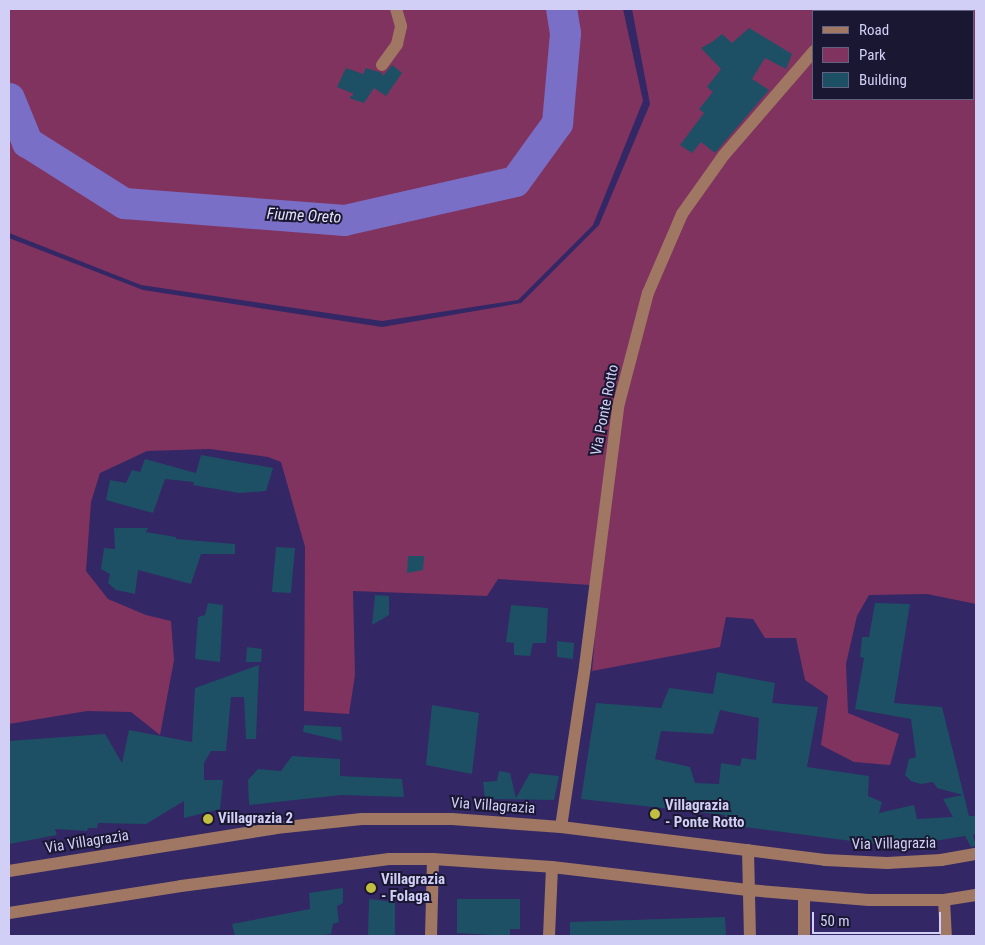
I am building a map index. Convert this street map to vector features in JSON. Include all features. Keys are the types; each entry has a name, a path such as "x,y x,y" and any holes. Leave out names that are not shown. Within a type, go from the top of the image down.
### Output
{"street":[{"path":"382,65 397,44 401,26 396,9"},
{"name":"Via Ponte Rotto","path":"561,827 585,666 618,407 648,294 682,214 724,154 812,54"},
{"name":"Via Villagrazia","path":"9,871 276,828 362,819 452,819 561,827 825,860 887,863 941,860 976,854"},
{"path":"748,850 750,936"},
{"path":"9,913 181,886 389,859 433,859 552,867 748,890 869,900 944,900 976,895"},
{"path":"432,936 433,859"},
{"path":"549,936 552,867"},
{"path":"804,894 804,936"},
{"path":"944,900 946,936"}],"green space":[{"path":"9,9 623,9 643,101 593,225 518,300 382,321 141,285 9,233"},
{"path":"632,9 976,9 976,604 927,594 869,595 857,616 846,664 848,713 899,734 890,765 854,762 821,745 828,696 805,680 796,638 765,638 753,619 726,617 720,647 592,671 598,600 590,585 498,579 487,596 353,591 355,675 349,714 304,711 305,547 281,462 268,457 210,449 147,451 100,473 91,502 86,571 108,599 146,615 171,621 174,660 160,735 131,712 87,711 9,724 9,238 143,290 382,327 521,303 599,225 650,104"}],"building":[{"path":"749,28 792,54 786,69 765,58 752,79 769,90 715,153 701,142 692,153 680,145 704,113 699,109 713,92 707,87 721,69 701,48 722,34 732,43"},
{"path":"392,65 402,73 386,96 374,88 364,103 349,98 354,94 337,87 346,68 363,74 366,68 382,73 383,76"},
{"path":"201,455 273,468 266,491 239,493 193,485 194,482 165,479 153,513 106,500 110,480 126,483 132,470 140,472 145,459 196,473"},
{"path":"114,528 148,528 146,532 176,537 176,539 235,544 235,554 201,554 191,584 138,570 135,594 116,590 108,583 110,574 101,569 104,548 115,549"},
{"path":"276,547 295,548 291,593 272,592"},
{"path":"408,556 424,556 423,570 407,573"},
{"path":"375,595 389,596 389,615 372,625"},
{"path":"208,603 223,605 220,662 195,659 198,617 205,615"},
{"path":"875,603 910,604 894,703 942,707 969,816 976,816 976,834 973,835 976,846 971,847 965,836 897,847 744,827 743,829 724,825 725,815 581,799 596,703 661,708 669,688 713,694 717,672 775,683 772,703 818,707 807,767 869,776 868,796 882,802 879,813 914,805 917,819 953,817 943,799 963,795 937,788 933,782 921,784 911,781 905,775 909,759 916,757 911,719 855,709 864,658 860,657 862,637 869,637","holes":["720,710 759,718 756,760 742,758 740,766 721,763 719,784 695,783 690,767 655,759 661,731 713,734"]},
{"path":"511,605 548,608 546,643 533,643 530,656 514,655 514,643 506,642"},
{"path":"557,641 574,643 573,659 557,657"},
{"path":"247,647 262,649 261,662 246,662"},
{"path":"259,665 256,739 246,739 244,697 231,697 226,751 211,751 204,763 204,780 223,780 220,809 184,818 184,801 146,824 98,823 97,828 88,828 87,831 55,829 57,835 9,844 9,741 105,734 122,763 129,730 192,742 195,688"},
{"path":"432,705 479,713 472,774 426,765"},
{"path":"304,725 341,727 342,741 303,732"},
{"path":"292,756 340,759 340,776 402,779 404,797 341,795 249,805 248,780 258,769 281,771"},
{"path":"499,771 510,773 516,798 530,773 559,776 554,800 485,799 483,782 497,781"},
{"path":"343,888 343,903 337,906 339,922 333,924 331,934 315,936 235,936 232,924 310,909 309,893"},
{"path":"369,899 395,902 395,936 368,936"},
{"path":"457,899 520,899 520,929 510,929 510,936 457,933"},
{"path":"725,917 726,936 570,936 570,922"}],"waterway":[{"name":"Fiume Oreto","path":"9,98 27,142 124,203 344,220 515,181 557,123 565,33 561,9"}],"place":[{"name":"Villagrazia - Ponte Rotto","path":"655,814"},
{"name":"Villagrazia 2","path":"208,819"},
{"name":"Villagrazia - Folaga","path":"371,888"}]}
